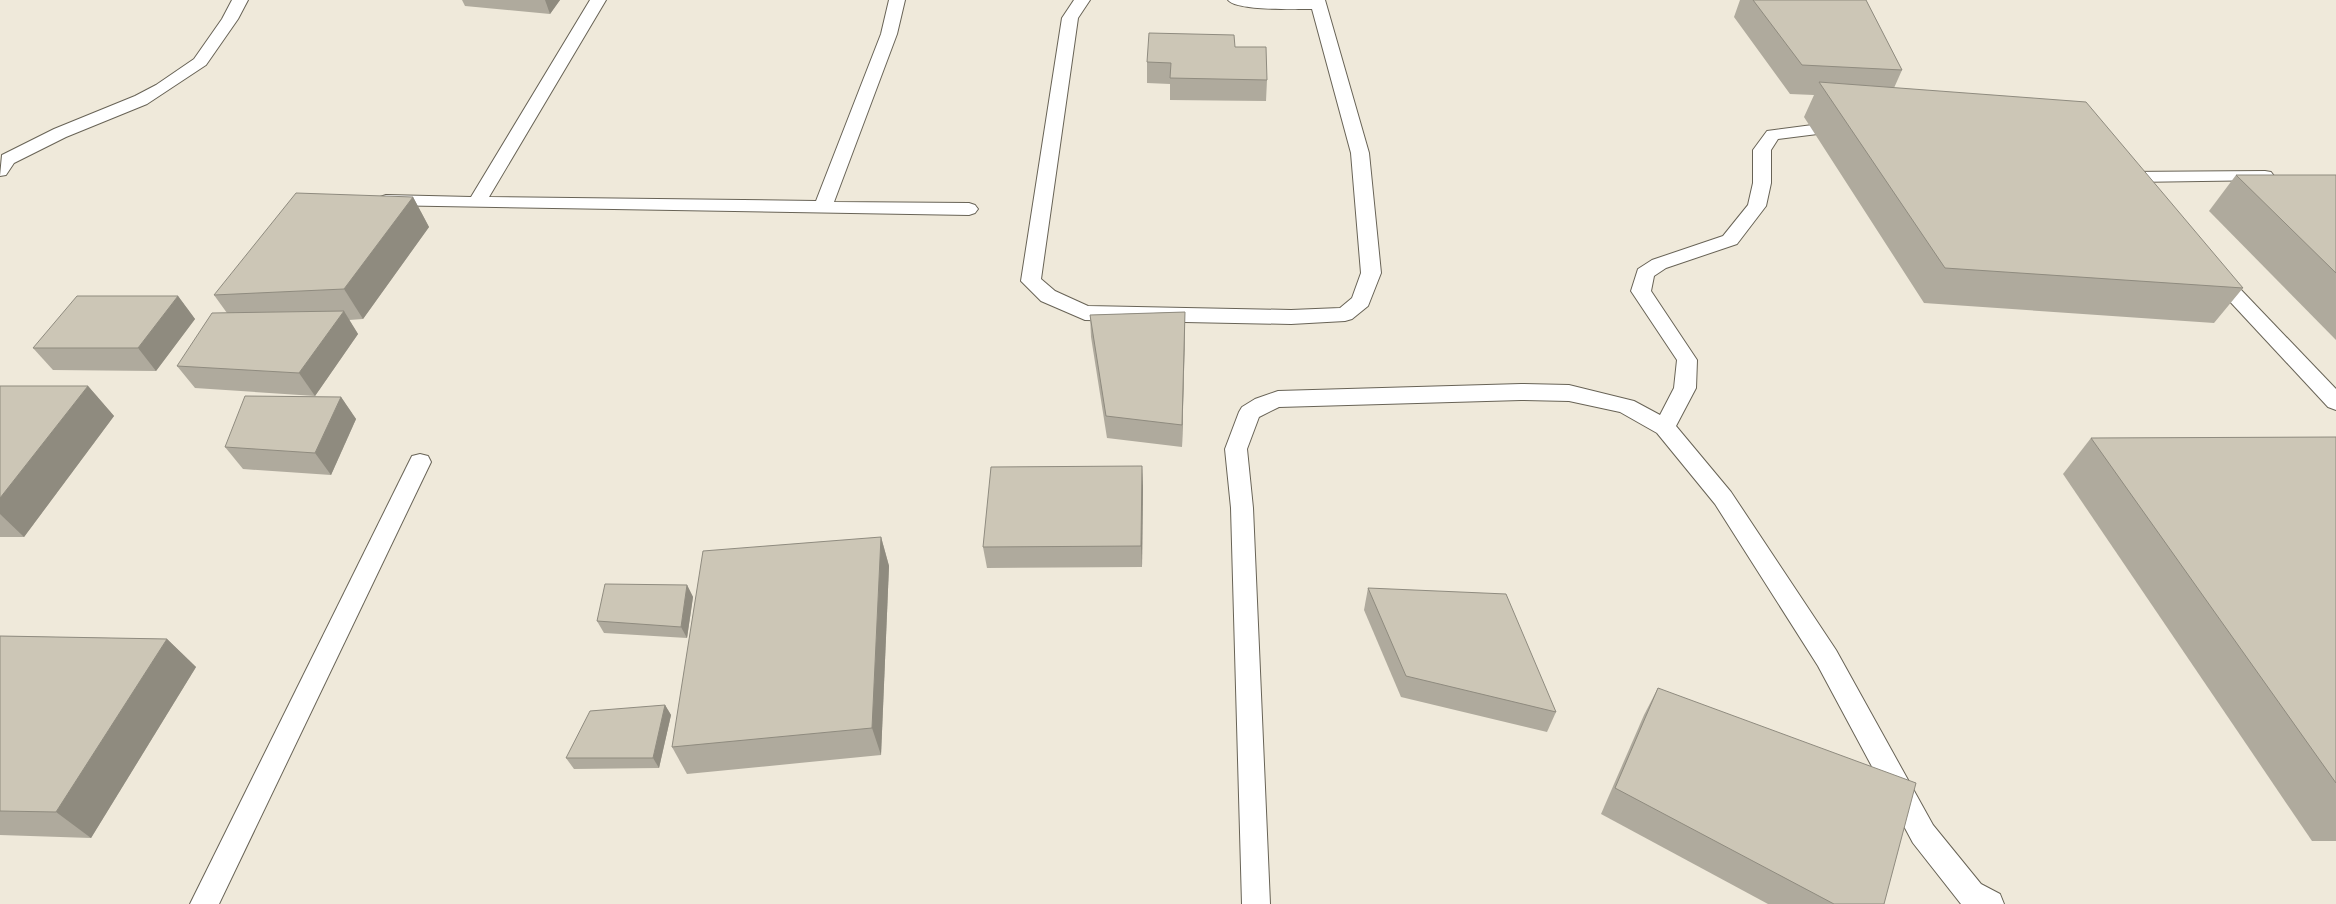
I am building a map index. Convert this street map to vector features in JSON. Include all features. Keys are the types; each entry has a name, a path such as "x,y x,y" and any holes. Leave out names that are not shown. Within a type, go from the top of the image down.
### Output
{"street":[{"path":"0,171 8,159 60,133 141,100 162,88 200,62 230,19 240,0"},
{"path":"477,202 598,0"},
{"path":"823,207 889,34 897,0"},
{"path":"1082,0 1070,18 1031,281 1048,296 1086,313 1283,317 1345,314 1361,301 1371,273 1360,153 1317,2 1279,5 1236,0"},
{"path":"1665,427 1685,388 1687,360 1641,291 1645,272 1658,264 1730,240 1757,206 1762,183 1762,150 1773,135 1834,126 1858,126"},
{"path":"2140,194 2119,172 2281,176"},
{"path":"368,201 969,209"},
{"path":"2205,264 2336,402"},
{"path":"1256,904 1242,508 1236,449 1250,412 1263,404 1278,399 1521,392 1569,393 1626,406 1665,427 1723,498 1827,658 1923,834 1971,894 1990,904"},
{"path":"204,904 420,462"}],"building":[{"path":"1753,0 1866,0 1902,70 1802,65"},
{"path":"1149,33 1234,35 1235,47 1266,47 1267,80 1170,78 1171,63 1147,62"},
{"path":"1819,82 2086,102 2243,288 1945,268"},
{"path":"2236,175 2336,175 2336,273"},
{"path":"296,193 413,197 344,289 214,295"},
{"path":"77,296 178,296 138,348 33,348"},
{"path":"344,311 299,373 177,366 212,313"},
{"path":"1185,312 1182,425 1106,416 1090,315"},
{"path":"0,386 88,386 0,498"},
{"path":"245,396 341,397 315,453 225,447"},
{"path":"2336,437 2336,783 2091,438"},
{"path":"1142,466 1141,546 983,547 991,467"},
{"path":"881,537 872,728 672,747 703,551"},
{"path":"605,584 687,585 681,627 597,621"},
{"path":"1368,588 1506,594 1556,712 1406,676"},
{"path":"0,636 167,639 56,812 0,811"},
{"path":"1658,688 1916,783 1884,904 1834,904 1615,788"},
{"path":"665,705 653,758 566,758 590,711"}]}
